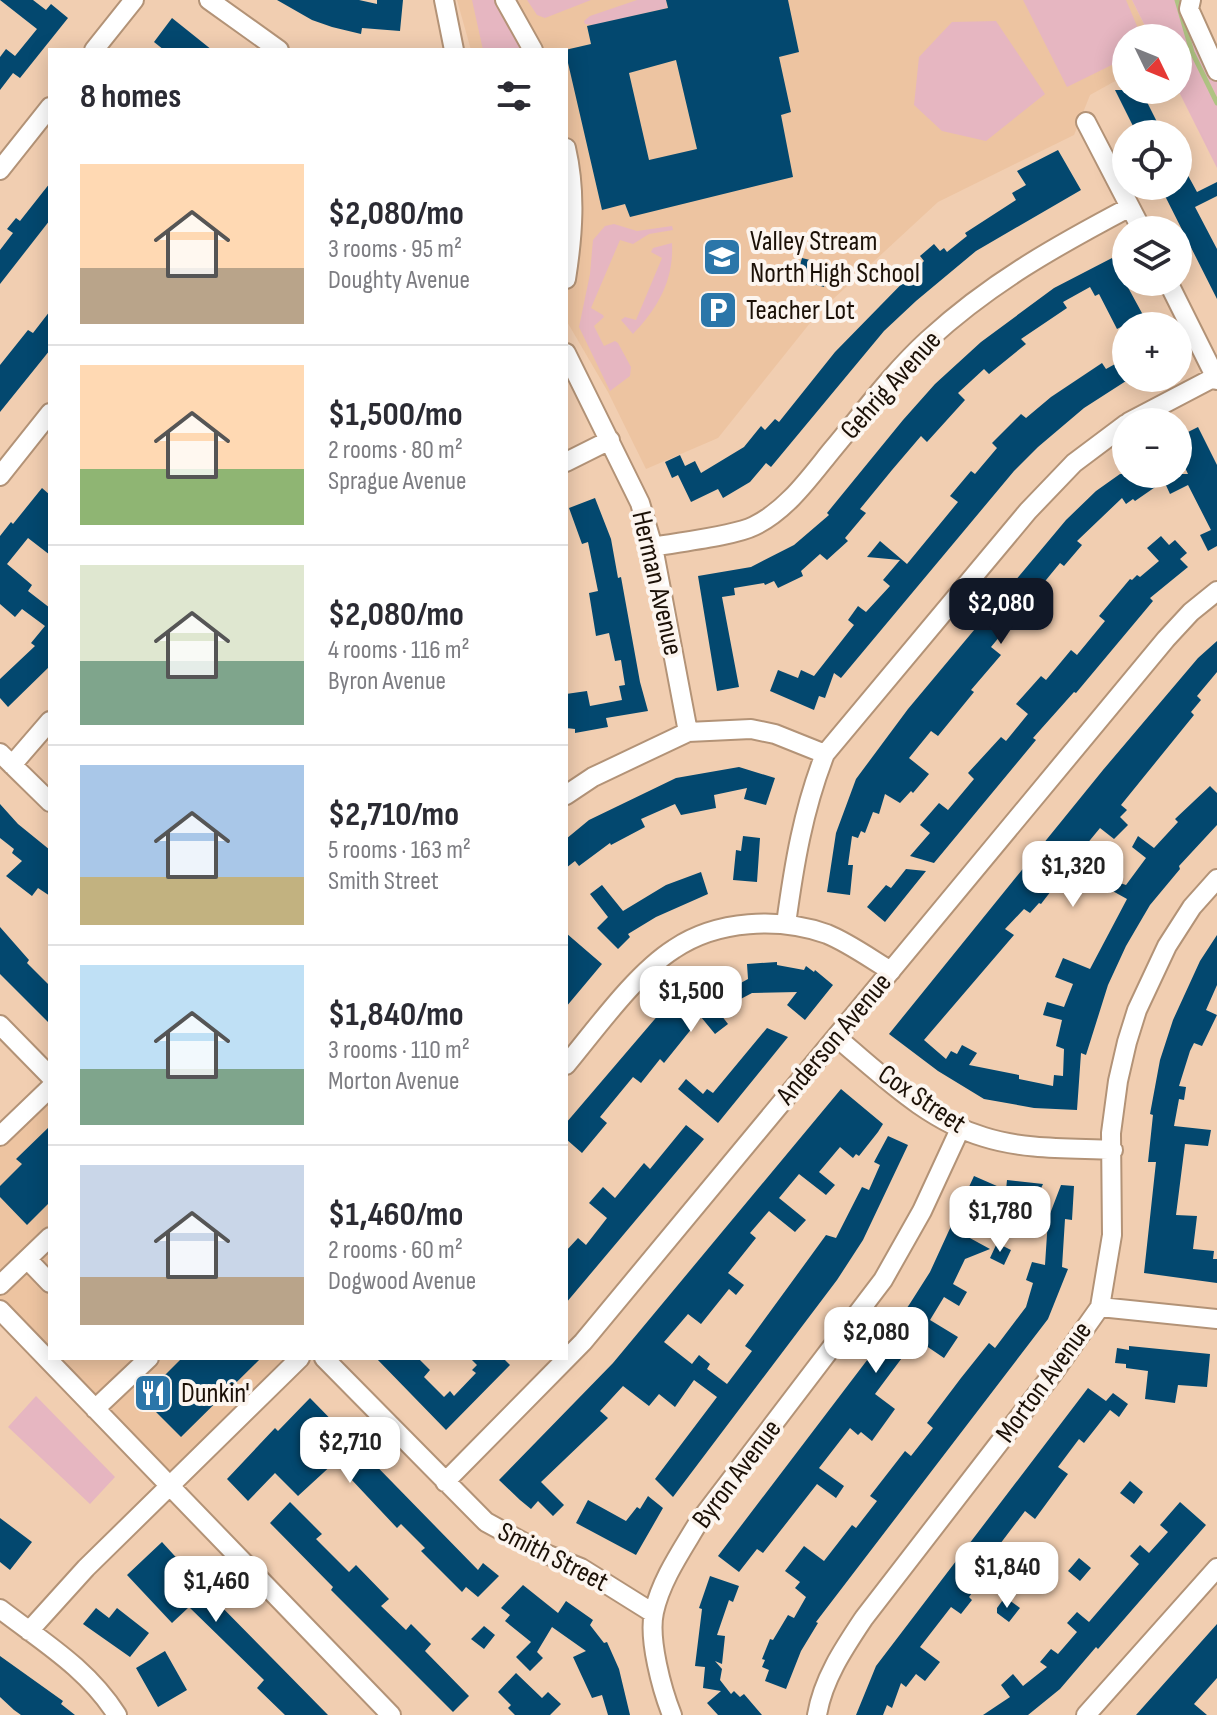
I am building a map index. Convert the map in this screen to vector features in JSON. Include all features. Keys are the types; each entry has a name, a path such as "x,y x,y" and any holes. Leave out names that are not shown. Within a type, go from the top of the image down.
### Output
{"street":[{"path":"209,0 276,48"},
{"path":"444,0 454,48"},
{"path":"505,0 532,48"},
{"path":"1191,0 1189,9 1217,71"},
{"path":"95,48 124,3"},
{"path":"0,170 48,110"},
{"path":"1086,122 1135,216"},
{"path":"568,156 573,234 568,266"},
{"name":"Gehrig Avenue","path":"653,547 751,528 769,518 812,475 881,390 955,316 1040,254 1130,207"},
{"path":"1157,408 1216,378 1175,296"},
{"name":"Herman Avenue","path":"568,357 640,503 653,547 688,732"},
{"path":"0,476 48,416"},
{"path":"786,924 805,811 825,754 1028,511 1074,463 1112,434"},
{"path":"568,461 610,440"},
{"name":"Anderson Avenue","path":"568,1357 1166,639 1191,612 1217,591"},
{"path":"48,723 6,759 48,800"},
{"path":"568,794 593,777 688,732 751,729 775,734 825,754"},
{"name":"Morton Avenue","path":"817,1715 825,1686 864,1618 1054,1372 1100,1307 1112,1235 1111,1133 1118,1081 1137,1010 1167,946 1192,907 1217,879"},
{"path":"568,1063 611,1010 658,961 676,947 720,929 751,924 786,924 829,935 891,971"},
{"path":"0,1025 48,1074"},
{"name":"Cox Street","path":"836,1037 913,1101 960,1129 1007,1143 1113,1150"},
{"path":"0,1136 48,1090"},
{"name":"Byron Avenue","path":"672,1715 661,1686 653,1613 673,1565 698,1523 883,1280 922,1211 960,1129"},
{"path":"0,1285 48,1239"},
{"path":"27,1259 48,1281"},
{"path":"1100,1307 1217,1319"},
{"path":"0,1310 391,1715"},
{"path":"29,1631 62,1593 298,1360"},
{"name":"Smith Street","path":"326,1360 445,1482 499,1531 581,1568 653,1613"},
{"name":"Anderson Avenue","path":"445,1482 565,1360"},
{"path":"95,1409 137,1362"},
{"path":"1086,1715 1217,1568"},
{"path":"0,1609 97,1686 117,1715"}],"shaded area":[{"name":"Valley Stream North High School","path":"457,0 1132,0 1144,24 1112,24 1112,83 1090,95 1074,135 938,202 818,313 718,438 646,469 608,392 568,323 568,48 470,48"},
{"path":"472,0 495,0 521,48 483,48"},
{"path":"527,0 591,0 545,18 537,15"},
{"path":"637,0 666,0 667,8 593,25 585,24 584,21 590,16"},
{"path":"1023,0 1126,0 1136,24 1112,24 1112,65 1067,87"},
{"path":"1132,0 1184,0 1217,73 1217,168 1185,104 1192,104 1192,24 1144,24"},
{"path":"996,21 1045,94 986,141 942,131 914,105 919,57 952,22"},
{"path":"614,224 637,231 672,226 673,230 649,234 633,244 620,240 591,308 604,317 594,326 604,346 615,341 618,343 631,367 630,376 610,391 579,327 590,274 593,240 605,226"},
{"path":"672,243 670,269 663,293 633,334 621,320 625,317 636,320 662,258 651,252 653,248"},
{"path":"48,1090 48,1351 0,1302 0,1136"},
{"path":"57,1360 295,1360 172,1479"},
{"path":"36,1396 115,1477 90,1504 8,1427"}],"building":[{"path":"0,0 33,0 46,10 51,4 68,18 20,78 13,73 0,90 0,57 6,49 15,56 37,29"},
{"path":"277,0 359,0 377,4 377,0 403,0 400,31 362,28 361,34 332,27 312,20"},
{"path":"666,0 788,0 799,52 779,57 791,112 781,115 793,177 630,217 625,204 602,210 568,63 568,49 591,44 587,26 668,8","holes":["676,60 697,149 649,160 629,73"]},
{"path":"172,18 210,48 162,48 154,42"},
{"path":"1122,104 1148,104 1156,120 1130,120"},
{"path":"1058,150 1081,190 976,251 916,301 884,331 771,467 766,463 750,482 723,498 718,489 691,502 678,475 672,478 665,462 680,455 685,466 695,461 701,473 744,447 761,426 765,430 775,419 779,422 835,352 924,261 920,256 934,244 940,251 944,248 947,252 967,236 965,233 1016,200 1012,193 1026,185 1017,171"},
{"path":"1217,182 1217,196 1195,207 1217,249 1217,299 1192,249 1192,216 1175,216 1167,200 1192,200 1192,183 1197,192"},
{"path":"48,186 48,223 0,284 0,250 13,233 7,229 16,218 20,221"},
{"path":"802,258 830,265 824,287 796,279"},
{"path":"1112,258 1112,296 1133,296 1141,312 1112,312 1112,319 1099,294 1095,296 1090,287 1063,302 1067,308 1021,339 1026,344 989,374 984,369 958,393 965,400 927,442 921,436 860,509 866,513 845,538 848,541 827,560 820,554 801,571 803,576 778,588 774,581 734,588 735,595 722,597 739,687 717,691 698,576 751,567 794,545 829,515 827,513 935,384 981,342 1054,288"},
{"path":"48,314 48,352 0,412 0,365 28,330 33,333"},
{"path":"1102,363 1106,369 1112,366 1112,390 1084,408 1014,471 841,678 834,673 825,698 819,696 814,710 770,691 778,670 798,678 801,670 814,676 854,625 848,620 858,606 866,612 890,586 883,580 900,560 867,557 880,541 907,564 958,502 950,496 971,471 975,474 997,448 992,443 1021,414 1026,418"},
{"path":"1198,427 1217,465 1217,546 1208,551 1200,535 1211,530 1190,488 1192,488 1192,430"},
{"path":"1112,480 1112,488 1154,488 1126,504 1122,498 1077,541 1082,545 1064,566 1060,563 991,647 1001,655 971,690 974,692 938,736 931,731 909,758 929,774 900,803 885,794 879,814 873,812 865,833 861,831 858,838 852,836 848,865 853,865 850,895 827,892 836,833 856,779 908,709 1066,520"},
{"path":"42,488 48,493 48,553 28,538 7,564 32,585 28,591 48,606 48,668 8,707 0,698 0,679 35,646 31,643 45,626 22,609 15,617 0,604 0,536 11,522 13,524"},
{"path":"1167,488 1182,488 1170,494"},
{"path":"595,498 611,539 648,711 606,718 608,727 575,733 575,729 568,728 568,694 587,691 590,706 622,700 619,686 625,685 621,660 615,661 609,633 596,636 589,593 598,591 588,542 582,544 569,508"},
{"path":"1161,536 1169,545 1175,540 1187,553 1180,559 1188,567 1150,598 1153,601 1076,693 1033,738 1036,740 934,863 910,856 930,833 920,825 939,803 948,810 974,779 968,773 1001,737 1006,741 1028,714 1016,704 1041,676 1046,680 1071,650 1077,655 1105,621 1099,616 1130,579 1137,575 1140,577 1159,561 1147,548"},
{"path":"1217,641 1217,672 1197,696 1201,700 1191,712 1194,715 1121,805 1127,810 1120,817 1128,825 1114,839 1100,828 1041,904 1030,913 1024,909 1005,929 1014,935 924,1040 946,1059 951,1051 957,1054 962,1045 977,1053 969,1065 1019,1075 1019,1079 1053,1086 1054,1075 1063,1076 1064,1049 1056,1046 1062,1020 1043,1015 1047,1002 1064,1007 1073,984 1055,977 1063,958 1090,969 1127,899 1109,889 1114,881 1126,885 1146,858 1132,847 1138,836 1154,848 1178,822 1175,819 1210,786 1217,793 1217,825 1179,866 1180,869 1150,905 1126,946 1108,985 1086,1055 1081,1053 1077,1110 1034,1108 984,1099 938,1071 889,1034 1103,770 1198,658"},
{"path":"739,767 775,778 766,805 744,799 747,788 714,795 716,808 681,815 675,804 641,819 645,827 610,843 579,866 575,861 568,866 568,837 589,820 676,778"},
{"path":"0,804 18,824 48,848 48,895 38,888 32,896 6,876 22,861 12,853 14,849 0,838"},
{"path":"743,836 760,838 757,882 733,880 736,850 741,851"},
{"path":"906,869 926,871 885,922 867,907 886,885 891,888"},
{"path":"701,872 708,894 656,917 628,934 630,937 618,949 597,928 608,917 590,894 602,885 623,911 666,885"},
{"path":"0,927 29,960 27,963 48,984 48,1022 0,974"},
{"path":"568,935 602,964 568,1005"},
{"path":"1217,935 1217,985 1206,1010 1217,1015 1202,1046 1194,1043 1190,1051 1179,1086 1186,1087 1184,1100 1179,1099 1174,1126 1211,1130 1208,1146 1185,1144 1176,1215 1197,1216 1193,1249 1214,1251 1217,1283 1144,1273 1156,1162 1148,1162 1153,1115 1150,1114 1160,1060 1173,1020 1200,961"},
{"path":"777,962 777,965 804,970 806,966 833,985 805,1020 787,1005 797,992 752,993 718,1011 728,1024 715,1034 701,1017 664,1063 660,1059 641,1083 633,1077 600,1117 607,1123 582,1153 568,1141 568,1121 666,1006 682,1019 701,1002 691,984 717,971 728,990 748,979 747,964"},
{"path":"767,1028 788,1037 718,1123 678,1089 686,1079 703,1094 707,1089 713,1093"},
{"path":"841,1089 883,1124 878,1132 859,1156 856,1154 853,1158 840,1147 819,1172 835,1185 826,1195 799,1174 779,1198 806,1220 795,1232 769,1211 750,1233 756,1238 728,1273 744,1285 736,1295 729,1289 701,1324 688,1314 664,1342 692,1364 699,1355 710,1364 707,1369 727,1384 752,1351 745,1346 826,1235 836,1238 862,1187 869,1190 880,1165 874,1162 888,1136 908,1145 863,1240 837,1280 673,1497 655,1479 717,1397 694,1380 675,1407 659,1394 649,1406 623,1386 600,1411 608,1418 541,1482 564,1505 553,1516 538,1501 531,1509 499,1480 613,1363"},
{"path":"686,1125 704,1139 568,1301 568,1249 578,1238 586,1245 607,1218 589,1203 603,1187 615,1198 644,1163 650,1169"},
{"path":"48,1128 48,1204 27,1225 0,1197 0,1186 22,1164 16,1159"},
{"path":"974,1176 1006,1190 1007,1180 1043,1184 1034,1203 1036,1205 1009,1203 1009,1211 979,1211 968,1237 990,1249 965,1259 953,1284 967,1292 959,1306 944,1297 930,1320 958,1337 944,1358 916,1339 875,1394 895,1409 872,1441 850,1428 819,1468 844,1486 836,1498 817,1484 763,1553 757,1549 739,1572 718,1556 909,1305 930,1272"},
{"path":"1061,1185 1074,1186 1072,1220 1065,1219 1062,1267 1068,1269 1048,1319 816,1622 786,1689 765,1681 769,1670 762,1667 765,1660 762,1659 770,1639 773,1640 788,1615 794,1618 806,1597 795,1588 800,1582 785,1571 804,1546 824,1561 852,1525 856,1528 877,1501 870,1496 905,1451 911,1456 933,1428 927,1423 961,1378 989,1343 995,1348 1026,1307 1033,1283 1026,1280 1032,1262 1045,1265 1048,1219"},
{"path":"997,1243 1011,1250 1004,1265 990,1258"},
{"path":"1129,1346 1210,1354 1207,1387 1178,1385 1175,1403 1145,1399 1148,1371 1115,1363 1117,1348 1129,1350"},
{"path":"180,1360 259,1360 181,1437 142,1398"},
{"path":"378,1360 420,1360 430,1370 424,1377 444,1397 450,1391 454,1396 476,1373 472,1370 477,1365 472,1360 505,1360 510,1365 446,1430"},
{"path":"1088,1388 1106,1401 1113,1393 1128,1404 1119,1417 1110,1410 1084,1443 1079,1439 1058,1467 1068,1474 1035,1519 1025,1511 972,1581 978,1585 969,1597 972,1600 961,1614 951,1607 920,1647 940,1662 925,1681 916,1674 906,1687 901,1683 892,1708 887,1705 883,1715 856,1715 876,1666"},
{"path":"310,1398 478,1570 483,1563 499,1576 478,1597 466,1587 462,1592 421,1551 425,1548 401,1524 397,1528 335,1462 298,1496 275,1473 248,1501 227,1479 275,1428 278,1431"},
{"path":"1130,1481 1143,1492 1134,1504 1120,1493"},
{"path":"648,1496 663,1508 636,1555 576,1523 588,1500 626,1521 637,1507 640,1509"},
{"path":"290,1502 322,1534 316,1539 349,1572 356,1565 389,1599 381,1606 406,1630 411,1624 431,1644 425,1651 469,1696 453,1712 331,1590 333,1587 270,1523"},
{"path":"1180,1502 1206,1525 1098,1649 1096,1647 1060,1689 1028,1715 983,1715 1010,1697 1001,1685 1013,1674 1023,1686 1047,1667 1040,1662 1051,1649 1058,1654 1077,1632 1067,1623 1077,1612 1089,1622 1139,1564 1130,1556 1140,1545 1149,1553 1168,1532 1160,1525"},
{"path":"0,1518 32,1542 10,1570 0,1562"},
{"path":"162,1542 183,1565 191,1557 215,1583 206,1591 328,1715 285,1715 257,1688 264,1680 189,1607 172,1623 127,1575"},
{"path":"1079,1558 1091,1568 1080,1581 1068,1571"},
{"path":"710,1576 739,1586 733,1602 729,1600 717,1635 725,1636 722,1664 715,1661 722,1669 720,1680 731,1694 734,1691 740,1697 744,1694 762,1715 718,1715 707,1703 721,1691 703,1688 705,1667 695,1666 702,1609 699,1608"},
{"path":"523,1585 558,1613 566,1601 593,1620 590,1625 604,1643 607,1642 619,1669 630,1715 608,1715 602,1695 592,1698 573,1657 586,1651 552,1627 537,1652 543,1658 530,1671 516,1657 531,1642 505,1621 510,1615 501,1608"},
{"path":"1005,1597 1020,1608 1009,1622 997,1613"},
{"path":"96,1608 109,1618 117,1608 149,1633 130,1657 83,1624"},
{"path":"1217,1624 1217,1678 1194,1704 1207,1715 1136,1715"},
{"path":"484,1626 495,1635 484,1649 471,1639"},
{"path":"165,1651 187,1690 158,1707 136,1668"},
{"path":"0,1656 63,1701 61,1704 75,1715 21,1715 14,1710 0,1697"},
{"path":"516,1673 542,1698 548,1692 561,1704 550,1715 515,1715 508,1708 511,1705 498,1692"}],"waterway":[{"path":"1177,0 1192,52 1217,103"}],"place":[{"name":"Valley Stream North High School","path":"722,257"},
{"name":"Teacher Lot","path":"718,310"},
{"name":"Dunkin'","path":"153,1393"}]}
